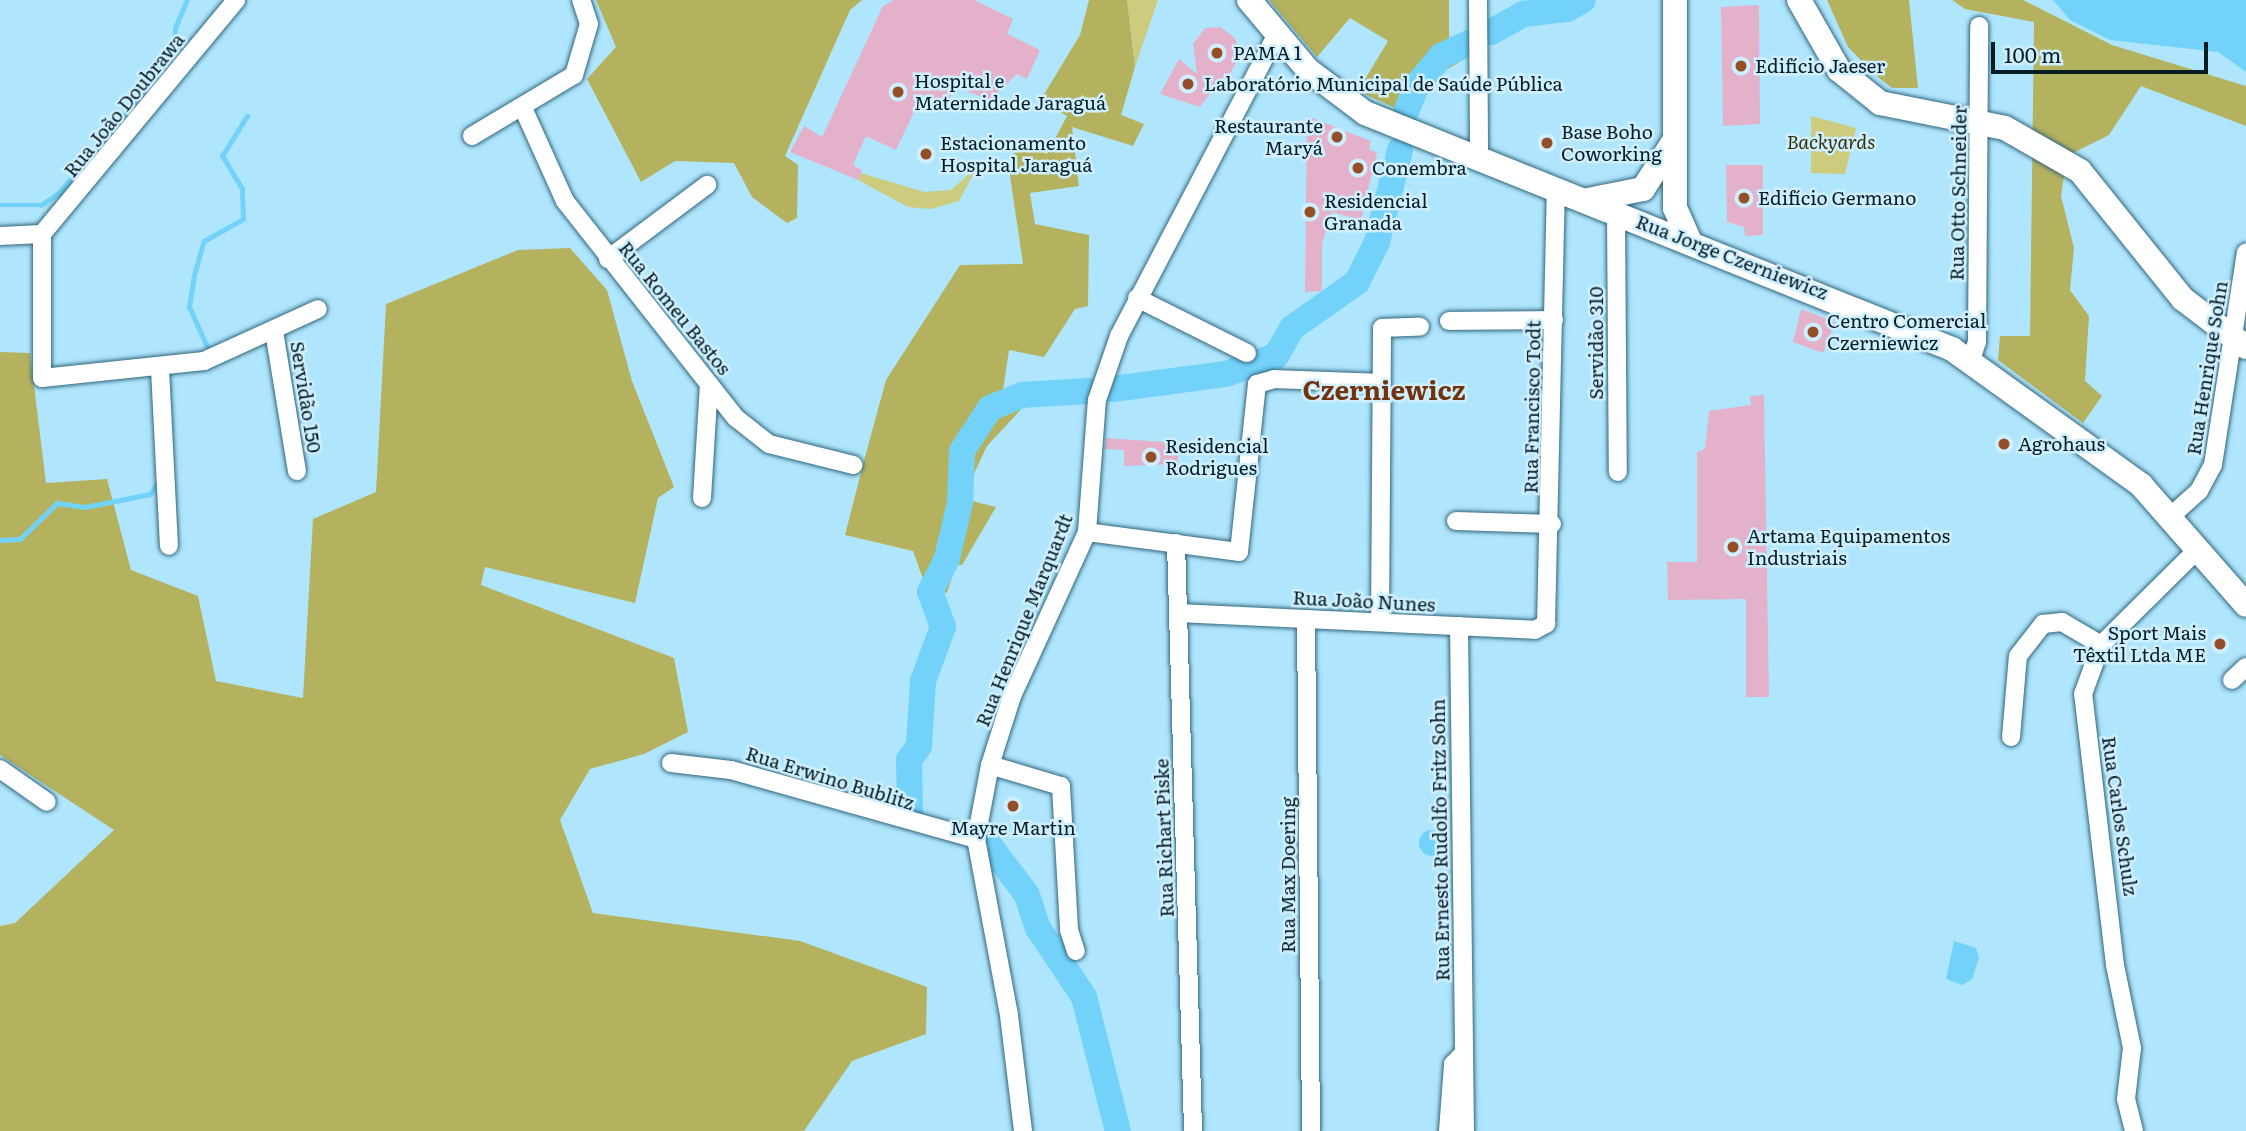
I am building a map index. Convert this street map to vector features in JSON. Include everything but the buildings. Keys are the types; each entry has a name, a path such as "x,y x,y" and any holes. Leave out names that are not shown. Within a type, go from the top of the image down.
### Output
{"main road":[{"name":"Rua Jorge Czerniewicz","path":"1249,0 1277,34 1349,103 1479,159 1893,320 1971,360 2132,478 2171,516 2246,605"},
{"path":"1675,0 1672,144 1675,208 1690,241"},
{"path":"1799,0 1839,70 1871,98 1914,115 1980,124 2038,141 2080,171 2183,299 2240,344"},
{"path":"1585,200 1643,190 1672,144"}],"street":[{"name":"Rua João Doubrawa","path":"42,234 236,0"},
{"path":"472,136 523,108 574,75 589,24 580,0"},
{"path":"1478,0 1479,159"},
{"name":"Rua Otto Schneider","path":"1971,360 1977,342 1979,26"},
{"name":"Rua Henrique Marquardt","path":"1023,1131 1010,1014 976,839 990,765 1012,696 1087,532 1097,400 1137,298 1277,34"},
{"name":"Rua Romeu Bastos","path":"523,108 565,201 608,259 751,435 853,465"},
{"path":"608,259 707,185"},
{"name":"Rua Francisco Todt","path":"1546,624 1552,524 1556,189"},
{"name":"Servidão 310","path":"1616,213 1618,472"},
{"path":"0,236 42,234 41,378 160,369 216,357 318,309"},
{"name":"Rua Henrique Sohn","path":"2171,516 2199,491 2213,465 2240,344 2246,253"},
{"path":"1137,298 1247,354"},
{"path":"1449,321 1555,320"},
{"path":"1380,622 1382,328 1420,327"},
{"name":"Servidão 150","path":"274,331 297,471"},
{"path":"160,369 169,546"},
{"path":"1087,532 1239,552 1255,391 1263,380 1382,383"},
{"path":"702,498 709,384"},
{"path":"1456,521 1552,524"},
{"name":"Rua Richart Piske","path":"1176,543 1193,1131"},
{"name":"Rua Carlos Schulz","path":"2134,1131 2126,1099 2132,1048 2084,712 2087,674 2101,645 2199,549"},
{"name":"Rua João Nunes","path":"1178,613 1535,629 1546,624"},
{"name":"Rua Max Doering","path":"1307,619 1311,1131"},
{"path":"2011,737 2015,668 2043,624 2062,622 2101,645"},
{"name":"Rua Ernesto Rudolfo Fritz Sohn","path":"1459,626 1465,1131"},
{"path":"2232,680 2246,667"},
{"name":"Rua Erwino Bublitz","path":"671,763 731,770 976,839"},
{"path":"990,765 1061,786 1069,930 1076,951"},
{"path":"0,769 47,802"},
{"name":"Rua Ernesto Rudolfo Fritz Sohn","path":"1448,1131 1453,1064 1463,1054"}],"green space":[{"path":"1127,0 1158,0 1135,67"},
{"name":"Backyards","path":"1811,116 1856,128 1845,174 1811,173"},
{"path":"977,167 959,201 931,209 908,207 858,180 861,173 924,192 951,190"}],"shaded area":[{"path":"596,0 862,0 850,10 785,156 798,165 797,218 787,223 752,197 734,163 675,161 641,182 587,79 616,47"},
{"path":"1089,0 1127,0 1135,67 1121,115 1144,124 1133,146 1072,127 1079,186 1030,193 1035,224 1089,235 1088,306 1075,309 1044,357 1009,350 1003,390 1084,389 1084,397 1027,403 987,446 973,476 972,501 996,507 962,565 956,565 947,593 926,587 913,551 845,535 886,380 960,265 1023,264 1009,169 1019,140 1047,154 1067,116 1040,101 1080,35"},
{"path":"1269,0 1449,0 1449,42 1467,42 1466,58 1428,81 1415,117 1358,91 1388,41 1350,18 1317,57"},
{"path":"1827,0 1909,0 1918,88 1892,88 1874,74 1848,47"},
{"path":"1952,0 2023,0 2112,45 2246,86 2246,126 2141,86 2109,135 2067,156 2061,196 2074,248 2070,290 2089,316 2085,381 2102,396 2083,423 1998,360 2000,336 2030,336 2034,22 1965,9"},
{"path":"570,248 607,290 632,381 674,487 658,498 635,603 485,567 481,585 674,658 688,732 644,754 590,769 560,820 593,913 800,941 927,987 926,1034 852,1061 804,1131 0,1131 0,926 15,923 114,830 0,755 0,352 30,353 46,483 107,479 131,570 198,596 216,681 303,698 313,519 376,492 386,304 518,250"}],"water":[{"path":"2053,0 2246,0 2246,72 2218,52 2110,40 2070,20"},
{"path":"1432,830 1441,834 1445,843 1441,852 1432,856 1423,852 1419,843 1423,834"},
{"path":"1954,941 1976,948 1979,958 1972,979 1962,985 1946,979"}],"waterway":[{"path":"0,205 41,205 59,193 173,53 175,28 187,0"},
{"path":"1491,32 1523,14 1567,9 1583,0"},
{"path":"1406,112 1417,85 1441,56 1471,42"},
{"path":"207,347 189,307 194,275 204,241 243,219 242,189 222,156 247,116"},
{"path":"1113,389 1226,374 1276,356 1292,328 1357,282 1377,242 1400,150"},
{"path":"910,812 909,760 919,746 923,681 943,627 930,592 947,558 960,503 962,451 990,408 1022,395 1088,391"},
{"path":"0,540 20,539 57,503 85,507 150,494 159,481"},
{"path":"990,846 1027,895 1038,928 1084,997 1118,1131"}],"place":[{"name":"PAMA 1","path":"1217,53"},
{"name":"Edifício Jaeser","path":"1741,66"},
{"name":"Laboratório Municipal de Saúde Pública","path":"1188,84"},
{"name":"Hospital e Maternidade Jaraguá","path":"898,92"},
{"name":"Restaurante Maryá","path":"1337,137"},
{"name":"Base Boho Coworking","path":"1547,143"},
{"name":"Estacionamento Hospital Jaraguá","path":"926,154"},
{"name":"Conembra","path":"1358,168"},
{"name":"Edifício Germano","path":"1744,198"},
{"name":"Residencial Granada","path":"1310,212"},
{"name":"Centro Comercial Czerniewicz","path":"1813,332"},
{"name":"Agrohaus","path":"2004,444"},
{"name":"Residencial Rodrigues","path":"1151,457"},
{"name":"Artama Equipamentos Industriais","path":"1733,547"},
{"name":"Sport Mais Têxtil Ltda ME","path":"2220,644"},
{"name":"Mayre Martin","path":"1013,806"}],"district":[{"name":"Czerniewicz","path":"1384,389"}]}
